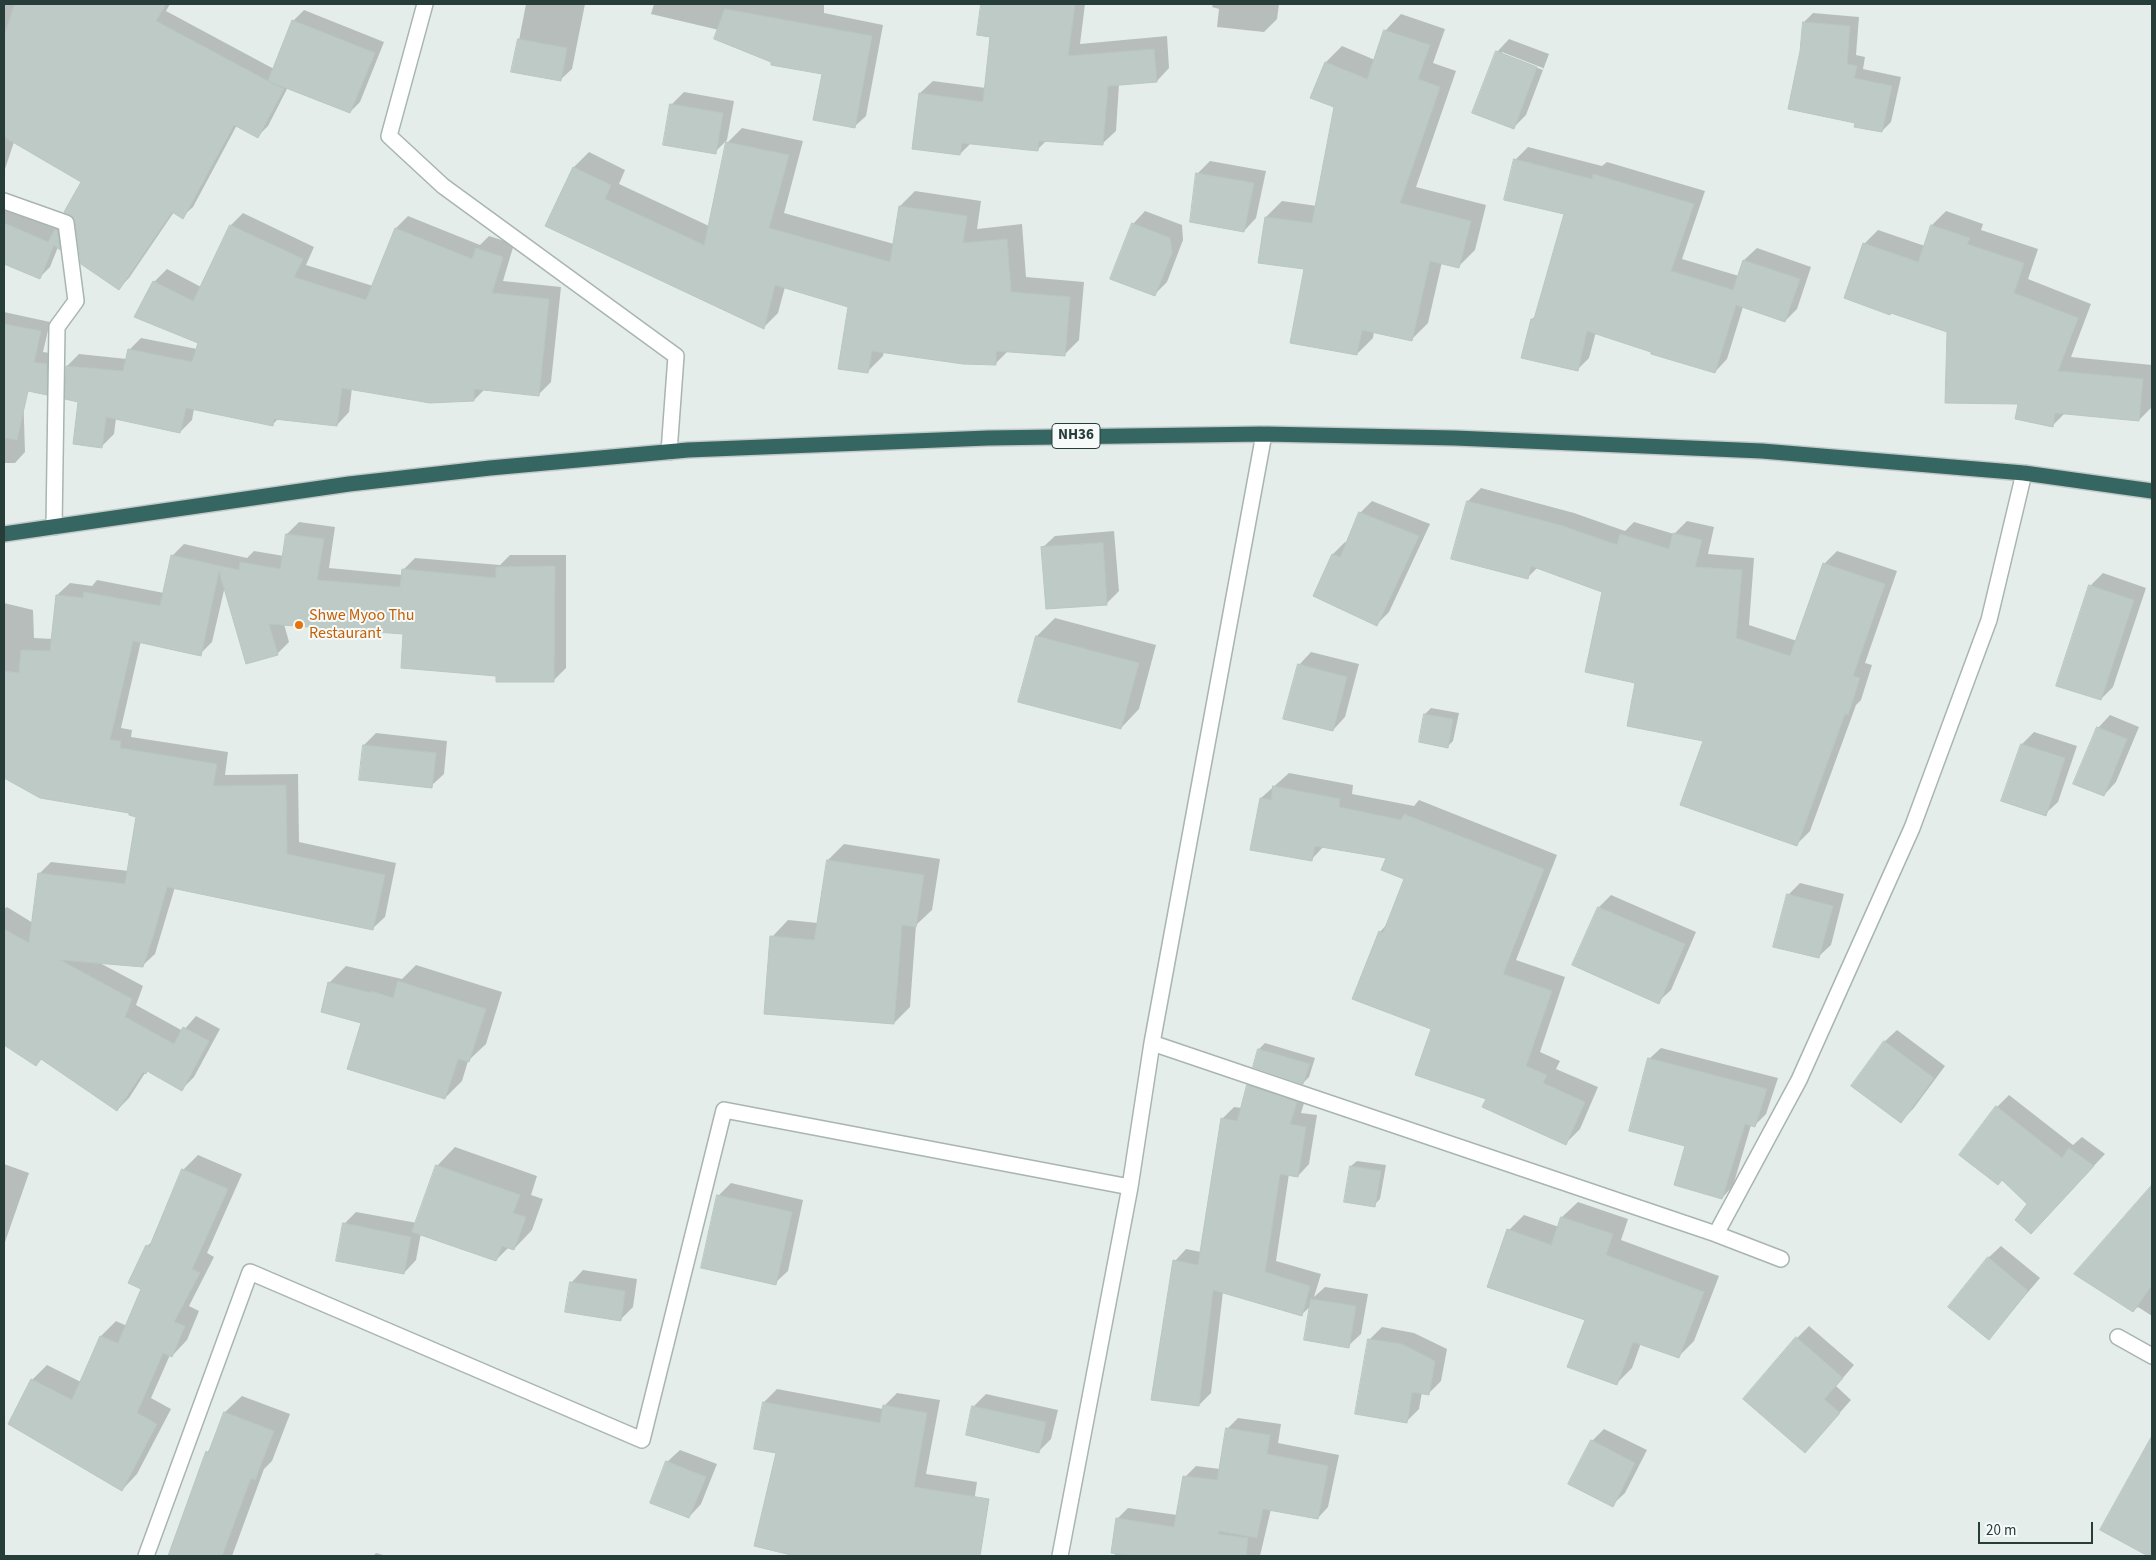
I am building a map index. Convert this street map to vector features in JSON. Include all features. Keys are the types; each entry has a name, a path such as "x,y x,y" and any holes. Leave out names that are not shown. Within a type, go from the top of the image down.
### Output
{"highway":[{"name":"NH36","path":"4,534 348,484 490,468 669,452 988,438 1264,434 1455,438 1762,451 2024,473 2152,491"}],"street":[{"path":"425,4 389,136 443,186 676,356 669,452"},
{"path":"4,201 66,223 76,301 56,327 54,527"},
{"path":"1060,1556 1130,1187 1152,1043 1264,434"},
{"path":"1716,1234 1799,1080 1912,828 1988,620 2024,473"},
{"path":"1152,1043 1716,1234 1781,1259"},
{"path":"146,1556 250,1272 642,1440 724,1110 1130,1187"},
{"path":"2118,1337 2152,1356"}],"building":[{"path":"15,4 166,4 156,21 284,89 258,138 234,125 183,219 172,212 119,290 81,264 75,221 73,217 64,212 81,182 4,137 4,36"},
{"path":"981,4 1075,4 1068,56 1154,49 1157,82 1108,86 1103,145 1039,141 1038,151 962,143 960,155 912,149 919,93 983,102 990,37 977,35"},
{"path":"725,9 872,36 855,128 813,120 822,74 771,65 771,62 714,39"},
{"path":"292,20 375,53 350,113 268,81"},
{"path":"1803,22 1850,26 1847,64 1857,66 1854,78 1892,86 1882,132 1854,127 1855,123 1788,109 1800,51"},
{"path":"1384,30 1430,45 1418,79 1440,87 1400,203 1471,221 1459,268 1430,261 1412,341 1362,330 1357,355 1290,343 1304,269 1258,263 1265,217 1312,223 1334,107 1310,98 1325,62 1367,79"},
{"path":"518,39 567,48 561,81 511,72"},
{"path":"1496,51 1537,67 1514,129 1472,113"},
{"path":"670,104 723,113 716,154 663,145"},
{"path":"726,142 789,155 769,228 890,262 899,206 967,216 963,243 1007,239 1011,292 1070,297 1065,356 996,351 996,365 963,364 872,351 868,373 838,369 848,307 775,285 764,329 545,226 573,167 611,185 605,199 704,245"},
{"path":"1514,159 1592,179 1593,174 1694,204 1671,271 1733,290 1743,260 1800,279 1785,322 1736,305 1715,373 1651,354 1651,352 1587,331 1578,371 1521,358 1531,319 1534,319 1564,214 1504,200"},
{"path":"1196,173 1254,183 1244,232 1190,222"},
{"path":"4,223 48,242 55,229 57,230 60,250 54,245 40,279 4,264"},
{"path":"1132,223 1170,238 1172,253 1155,296 1110,279"},
{"path":"230,225 303,259 294,277 366,300 395,228 472,259 476,248 503,257 492,293 549,299 539,396 474,389 474,401 430,403 342,388 337,426 274,419 273,426 186,408 180,433 106,417 102,448 73,444 78,402 65,399 66,366 123,371 128,349 192,362 198,343 134,317 153,281 193,301"},
{"path":"1931,225 1970,238 1967,244 2024,263 2014,293 2078,318 2058,371 2143,379 2139,421 2055,413 2053,427 2015,419 2018,404 1945,403 1947,332 1891,313 1890,315 1844,298 1863,243 1918,262"},
{"path":"4,324 41,331 34,362 47,364 47,395 28,391 17,440 4,438"},
{"path":"1467,501 1560,525 1617,545 1620,534 1669,549 1673,533 1702,540 1695,567 1742,570 1736,638 1790,656 1823,563 1885,584 1853,676 1860,678 1848,715 1845,714 1797,846 1680,805 1703,741 1627,726 1635,683 1585,672 1602,592 1531,566 1528,579 1451,559"},
{"path":"1359,512 1419,536 1377,626 1313,596 1332,554 1340,557"},
{"path":"286,534 324,539 317,580 400,587 402,569 496,578 496,567 555,566 554,682 496,682 496,676 401,668 403,634 269,624 278,655 246,664 219,571 201,656 133,641 110,740 121,741 120,748 217,764 213,786 286,785 287,854 385,875 373,930 167,887 143,967 60,960 132,999 125,1017 174,1044 183,1027 209,1041 182,1091 147,1071 146,1074 143,1072 117,1111 41,1059 36,1066 4,1045 4,929 29,943 38,873 125,884 136,817 129,815 129,813 40,798 4,778 4,671 19,673 21,650 50,651 56,595 83,598 84,592 160,606 171,555 239,570 240,562 280,569"},
{"path":"1103,543 1107,605 1046,609 1041,547"},
{"path":"2089,585 2134,600 2101,700 2056,686"},
{"path":"1036,636 1139,663 1121,729 1018,702"},
{"path":"1298,664 1347,677 1333,731 1283,719"},
{"path":"1424,714 1453,719 1448,748 1419,742"},
{"path":"2097,727 2127,739 2104,796 2073,784"},
{"path":"2021,744 2065,758 2046,816 2001,801"},
{"path":"363,745 436,753 432,788 359,780"},
{"path":"1273,786 1340,799 1339,807 1401,820 1404,814 1544,869 1503,974 1552,991 1526,1066 1547,1075 1543,1083 1585,1102 1566,1145 1482,1107 1486,1099 1415,1075 1431,1029 1352,999 1379,931 1383,933 1404,879 1381,870 1386,858 1315,846 1312,861 1250,850 1260,798 1271,800"},
{"path":"827,860 924,875 916,927 902,925 894,1024 764,1014 770,936 814,940"},
{"path":"1787,894 1833,906 1819,958 1773,947"},
{"path":"1598,907 1685,944 1659,1004 1572,965"},
{"path":"398,981 486,1009 469,1062 458,1059 445,1099 347,1069 361,1023 321,1012 328,982 371,993 371,991 393,998"},
{"path":"1884,1041 1934,1078 1901,1123 1851,1086"},
{"path":"1258,1049 1310,1064 1303,1084 1253,1067"},
{"path":"1648,1058 1767,1089 1755,1127 1745,1124 1722,1199 1674,1185 1685,1146 1629,1131"},
{"path":"1247,1085 1297,1102 1290,1124 1306,1127 1298,1177 1280,1174 1265,1272 1310,1286 1302,1316 1213,1290 1199,1406 1151,1400 1173,1260 1198,1265 1221,1118 1237,1121"},
{"path":"1996,1106 2062,1158 2069,1148 2094,1166 2031,1234 2015,1220 2027,1204 2002,1180 1998,1185 1959,1155"},
{"path":"436,1165 520,1195 513,1213 526,1217 514,1250 502,1246 496,1261 412,1232"},
{"path":"1350,1166 1381,1171 1375,1207 1344,1202"},
{"path":"182,1169 228,1189 192,1269 200,1273 174,1322 185,1326 172,1357 163,1353 137,1413 157,1424 122,1491 8,1424 31,1379 72,1400 100,1336 118,1343 141,1289 128,1283 146,1245 149,1247"},
{"path":"2152,1185 2152,1285 2133,1312 2074,1274"},
{"path":"717,1195 792,1212 776,1285 701,1268"},
{"path":"1561,1217 1613,1234 1606,1255 1704,1292 1679,1358 1633,1342 1617,1385 1567,1367 1585,1320 1487,1287 1507,1229 1551,1245"},
{"path":"343,1223 411,1237 404,1274 336,1261"},
{"path":"1988,1257 2028,1291 1989,1340 1948,1307"},
{"path":"570,1282 625,1291 621,1321 565,1312"},
{"path":"1311,1299 1356,1306 1349,1348 1304,1340"},
{"path":"1796,1337 1843,1378 1824,1399 1840,1413 1805,1453 1743,1399"},
{"path":"1368,1339 1402,1344 1435,1361 1429,1395 1412,1392 1407,1423 1355,1414"},
{"path":"763,1402 880,1423 883,1405 927,1413 914,1487 989,1499 980,1556 795,1556 754,1546 776,1453 754,1449"},
{"path":"972,1406 1046,1422 1039,1453 966,1435"},
{"path":"224,1412 274,1431 255,1480 251,1478 222,1556 168,1556 206,1451 208,1453"},
{"path":"1226,1428 1270,1435 1267,1454 1328,1466 1318,1519 1263,1509 1257,1538 1219,1531 1218,1534 1248,1538 1246,1556 1134,1556 1111,1553 1116,1518 1174,1527 1183,1476 1217,1480"},
{"path":"2152,1436 2152,1556 2148,1556 2100,1530"},
{"path":"1591,1440 1635,1463 1613,1507 1568,1484"},
{"path":"666,1461 706,1477 689,1518 650,1503"}],"place":[{"name":"Shwe Myoo Thu Restaurant","path":"299,625"}]}
